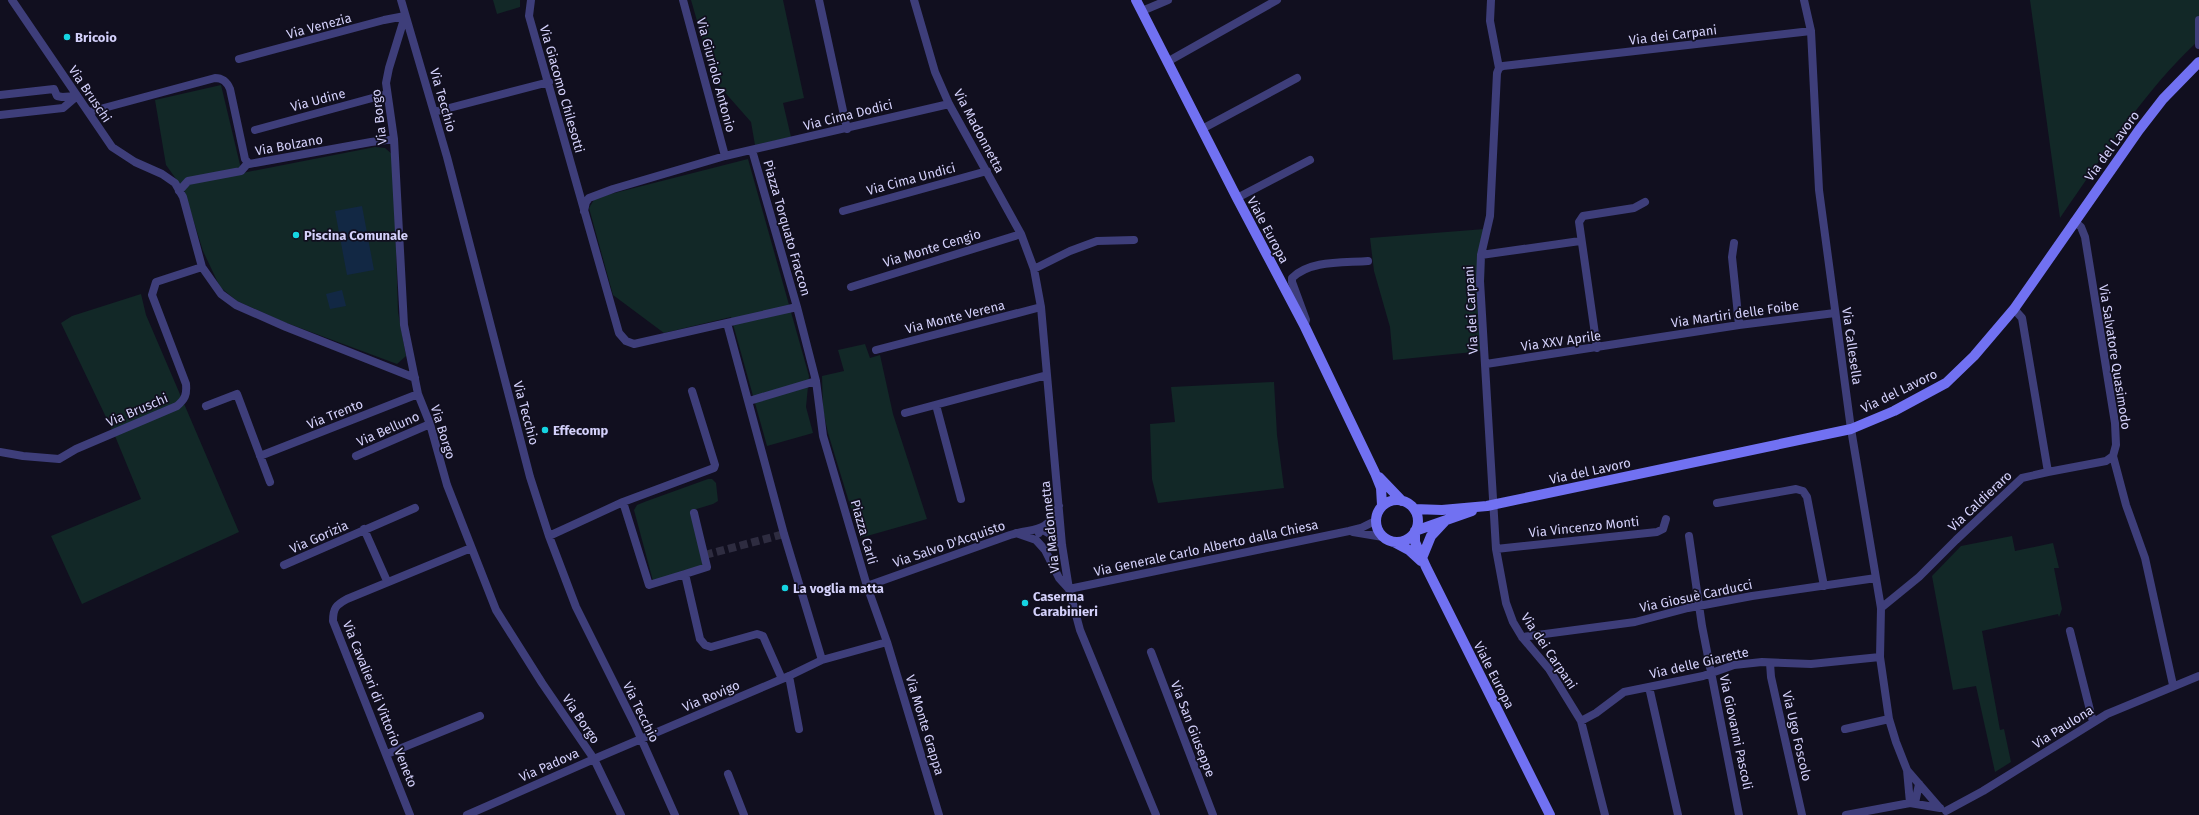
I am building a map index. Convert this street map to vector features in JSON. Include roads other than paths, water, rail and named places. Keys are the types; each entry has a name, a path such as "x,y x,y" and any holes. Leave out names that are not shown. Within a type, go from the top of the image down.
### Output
{"main road":[{"name":"Viale Europa","path":"1136,0 1305,327 1375,473 1380,488 1382,505"},
{"name":"Via del Lavoro","path":"1415,531 1491,506 1851,429 1900,408 1946,383 1974,356 2014,309 2074,221 2163,99 2199,62"},
{"name":"Viale Europa","path":"1375,473 1402,500"},
{"path":"1402,500 1414,509 1418,520 1415,531 1406,540 1394,542 1383,537 1376,527 1376,515 1382,505 1388,501 1402,500"},
{"name":"Via del Lavoro","path":"1414,509 1442,510 1491,506"},
{"path":"1424,563 1431,536 1446,520"},
{"name":"Viale Europa","path":"1415,531 1415,542 1424,563 1540,794"},
{"name":"Viale Europa","path":"1394,542 1409,550 1424,563"},
{"path":"1540,794 1550,815"},
{"path":"1540,794 1553,815"}],"street":[{"name":"Via Bruschi","path":"12,0 112,147 135,162 162,174 175,183 180,191 202,267 221,294 236,305 415,378"},
{"name":"Via Tecchio","path":"401,0 434,112 530,477 549,536 576,607 641,739 675,815"},
{"name":"Via Giacomo Chilesotti","path":"531,0 529,16 576,184"},
{"name":"Via Giuriolo Antonio","path":"683,0 725,156"},
{"path":"819,0 847,129"},
{"name":"Via Madonnetta","path":"914,0 935,72 949,104 1021,234 1034,269 1041,307 1062,545 1069,589 1080,630 1156,815"},
{"path":"1142,11 1168,0"},
{"path":"1167,62 1277,0"},
{"path":"1491,0 1490,21 1499,68"},
{"name":"Via Callesella","path":"1804,0 1810,31 1819,190 1834,314 1851,429 1881,608 1880,657 1889,719 1907,770 1913,803"},
{"name":"Via Venezia","path":"239,59 384,20 405,16"},
{"name":"Via Borgo","path":"405,16 389,68 387,94 394,139 404,326 418,394 430,424 447,485 496,610 542,684 594,759 621,815"},
{"path":"2199,20 2199,45"},
{"name":"Via dei Carpani","path":"1606,815 1581,721 1549,669 1522,637 1513,622 1506,603 1496,548 1491,506 1486,364 1480,281 1481,256 1490,216 1495,98 1499,68 1503,66 1810,31"},
{"name":"Via Bolzano","path":"89,112 215,78 220,78 225,81 230,89 245,159 248,163 251,164 394,139"},
{"path":"1202,129 1297,78"},
{"path":"434,112 548,82"},
{"path":"0,95 54,89 57,96 77,96"},
{"name":"Via Udine","path":"256,130 387,94"},
{"path":"0,115 62,108 77,96"},
{"name":"Via Cima Dodici","path":"752,150 847,129 921,109 949,104"},
{"name":"Piazza Torquato Fraccon","path":"576,184 619,333 626,342 634,344 797,307 752,150 725,156 597,194"},
{"path":"1237,198 1310,160"},
{"path":"180,191 188,181 241,171 248,163"},
{"name":"Via Cima Undici","path":"843,211 987,171"},
{"path":"576,184 587,193 597,194"},
{"path":"584,213 586,202 597,194"},
{"path":"1596,348 1580,241 1579,222 1583,216 1634,208 1645,202"},
{"name":"Via Salvatore Quasimodo","path":"2074,221 2081,227 2085,237 2114,423 2116,445 2113,456 2126,505 2145,558 2174,685"},
{"name":"Via Monte Cengio","path":"852,287 856,284 1021,234"},
{"path":"1034,269 1070,251 1097,241 1134,240"},
{"path":"1481,256 1580,241"},
{"path":"1734,243 1732,257 1739,325"},
{"path":"1305,327 1306,320 1292,278 1298,272 1309,266 1368,261"},
{"name":"Via Bruschi","path":"0,452 23,456 59,459 76,449 177,406 184,400 187,394 186,384 152,295 156,282 202,267"},
{"name":"Piazza Carli","path":"797,307 816,381 823,436 867,586 887,642"},
{"name":"Via Monte Verena","path":"876,350 1041,307"},
{"path":"2014,309 2022,318 2048,472"},
{"name":"Via Martiri delle Foibe","path":"1639,340 1739,325 1834,314"},
{"path":"727,323 784,534 822,660 887,642"},
{"name":"Via XXV Aprile","path":"1486,364 1596,348 1639,340"},
{"path":"905,413 1047,375"},
{"path":"749,401 816,381"},
{"path":"549,536 623,502 714,468 692,391"},
{"path":"206,406 237,394 270,482"},
{"name":"Via Trento","path":"260,456 418,394"},
{"path":"936,405 961,499"},
{"name":"Via Belluno","path":"356,456 430,424"},
{"name":"Via Caldieraro","path":"1881,608 1919,577 2022,478 2106,461 2113,456"},
{"path":"1717,503 1796,489 1803,491 1807,496 1824,586"},
{"path":"623,502 649,585 707,567 694,513"},
{"path":"1059,506 1052,520 1041,529 1036,540 1045,550 1059,578 1069,589"},
{"name":"Via Gorizia","path":"284,566 415,508"},
{"name":"Via Vincenzo Monti","path":"1496,548 1657,532 1663,529 1666,519"},
{"name":"Via Generale Carlo Alberto dalla Chiesa","path":"1069,589 1348,531 1361,528 1375,521"},
{"path":"1041,529 1050,534 1062,545"},
{"name":"Via Salvo D'Acquisto","path":"867,586 1016,533 1041,529"},
{"name":"Via Gorizia","path":"364,530 387,581"},
{"name":"Via Generale Carlo Alberto dalla Chiesa","path":"1348,531 1383,537"},
{"name":"Via Salvo D'Acquisto","path":"1016,533 1036,540"},
{"name":"Via Giovanni Pascoli","path":"1689,536 1699,606 1711,673 1739,815"},
{"name":"Via Cavalieri di Vittorio Veneto","path":"410,815 333,621 333,610 336,605 347,599 387,581 471,548"},
{"path":"685,574 700,639 705,646 711,647 757,634 763,636 786,677 799,728"},
{"name":"Via Giosuè Carducci","path":"1522,637 1635,622 1699,606 1752,596 1876,578"},
{"path":"2070,631 2094,722"},
{"name":"Via Monte Grappa","path":"887,642 939,815"},
{"name":"Via San Giuseppe","path":"1151,652 1213,815"},
{"name":"Via delle Giarette","path":"1581,721 1596,713 1624,692 1711,673 1734,665 1753,662 1811,664 1880,657"},
{"name":"Via Rovigo","path":"641,739 822,660"},
{"name":"Via Ugo Foscolo","path":"1770,663 1771,677 1802,815"},
{"name":"Via Paulona","path":"1945,811 1990,787 2094,722 2174,685 2199,676"},
{"path":"1649,687 1678,815"},
{"path":"387,754 480,716"},
{"path":"1845,729 1889,719"},
{"name":"Via Padova","path":"466,815 641,739"},
{"name":"Via Callesella","path":"1907,770 1945,811"},
{"path":"728,774 744,815"},
{"path":"1913,803 1919,784"},
{"path":"1846,815 1865,813 1913,803 1945,811"}],"water":[{"path":"362,206 374,270 347,275 335,211"},
{"path":"342,290 346,306 330,309 326,294"}],"tunnel":[{"path":"705,555 784,534"}],"place":[{"name":"Bricoio","path":"67,37"},
{"name":"Piscina Comunale","path":"296,235"},
{"name":"Effecomp","path":"545,430"},
{"name":"La voglia matta","path":"785,588"},
{"name":"Caserma Carabinieri","path":"1025,603"}]}
